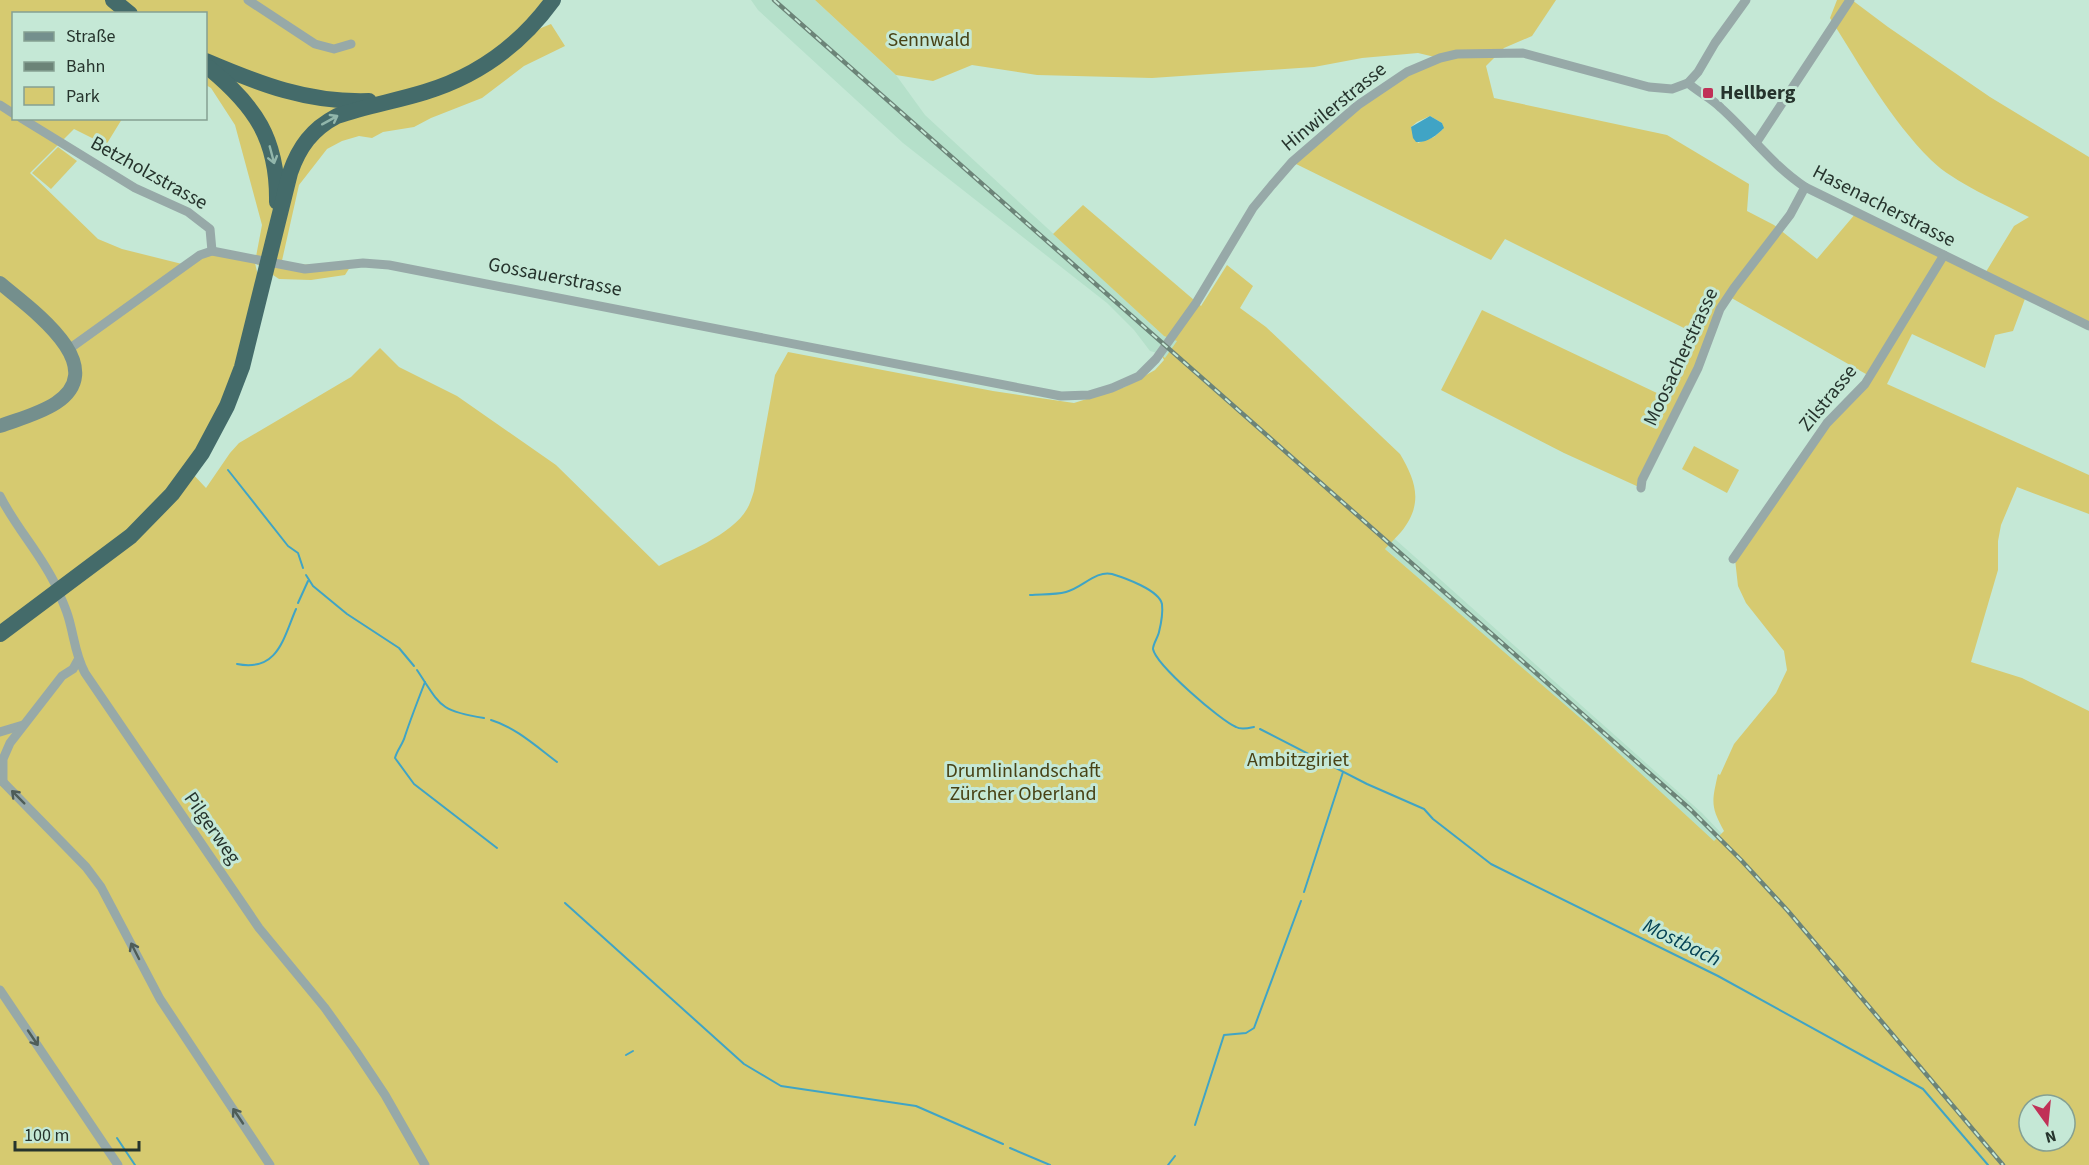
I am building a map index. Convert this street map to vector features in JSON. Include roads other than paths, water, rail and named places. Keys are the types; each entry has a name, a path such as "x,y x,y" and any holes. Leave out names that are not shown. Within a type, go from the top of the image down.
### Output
{"highway":[{"path":"113,0 128,12"},
{"path":"0,634 113,551 149,519 181,483 208,443 227,406 242,367 290,173 305,141 321,125 337,116 414,95 461,79 495,59 531,28 553,0"},
{"path":"207,61 258,83 320,99 371,101 414,95"},
{"path":"207,67 246,103 265,135 274,165 277,192 275,228"}],"street":[{"path":"248,0 315,44 334,49 351,44"},
{"path":"1688,83 1698,72 1715,43 1746,0"},
{"path":"1756,143 1850,0"},
{"name":"Hinwilerstrasse","path":"1166,347 1254,208 1272,185 1299,156 1358,105 1407,72 1431,61 1457,54 1523,52 1649,87 1672,89 1688,83"},
{"name":"Hasenacherstrasse","path":"1688,83 1720,107 1792,178 1805,187 2089,326"},
{"name":"Betzholzstrasse","path":"24,120 135,188 188,212 210,229 212,251"},
{"name":"Moosacherstrasse","path":"1641,488 1642,480 1698,368 1720,309 1790,215 1805,187"},
{"path":"69,349 200,255 212,251"},
{"name":"Gossauerstrasse","path":"212,251 305,269 363,263 389,265 1061,396 1089,394 1112,388 1139,376 1166,347"},
{"name":"Zilstrasse","path":"1733,559 1827,423 1865,384 1944,255"},
{"path":"0,283 54,330 69,349 75,363 75,378 58,402 35,414 0,426"},
{"name":"Pilgerweg","path":"0,496 9,514 36,551 55,585 68,614 78,660 97,691 259,928 356,1050 425,1165"},
{"path":"78,660 73,669 62,676 23,725 4,754 1,781 96,879 113,907 160,999 270,1165"},
{"path":"0,732 23,725"},
{"path":"0,990 118,1165"}],"water":[{"path":"1430,116 1442,123 1444,128 1431,138 1416,142 1411,127"}],"waterway":[{"path":"228,470 288,546 298,553 303,568"},
{"name":"Mostbach","path":"1030,595 1066,592 1106,573 1125,578 1148,589 1160,599 1162,604 1160,626 1153,649 1157,657 1190,692 1228,723 1240,728 1254,727"},
{"path":"306,575 313,586 347,614 399,648 414,666"},
{"path":"298,603 308,581"},
{"path":"237,664 251,665 262,663 270,658 282,642 296,609"},
{"path":"417,670 431,692 443,705 458,713 484,718"},
{"path":"425,682 395,758 414,784 497,848"},
{"path":"491,720 517,732 557,762"},
{"name":"Mostbach","path":"1260,729 1367,784 1424,809 1433,819 1491,864 1718,976 1923,1089 1988,1165"},
{"name":"Mostbach","path":"1304,892 1343,772"},
{"name":"Mostbach","path":"1195,1125 1224,1035 1246,1033 1254,1028 1301,901"},
{"path":"565,903 744,1064 781,1086 916,1106 1003,1144"},
{"path":"626,1055 633,1051"},
{"path":"117,1138 135,1165"},
{"path":"1010,1148 1050,1165"},
{"path":"1168,1165 1175,1156"}],"railway":[{"path":"774,0 1690,809 1788,911 2003,1165"}],"place":[{"name":"Hellberg","path":"1708,93"}],"park label":[{"name":"Sennwald","path":"929,40"},
{"name":"Ambitzgiriet","path":"1298,760"},
{"name":"Drumlinlandschaft Zürcher Oberland","path":"1023,782"}]}
